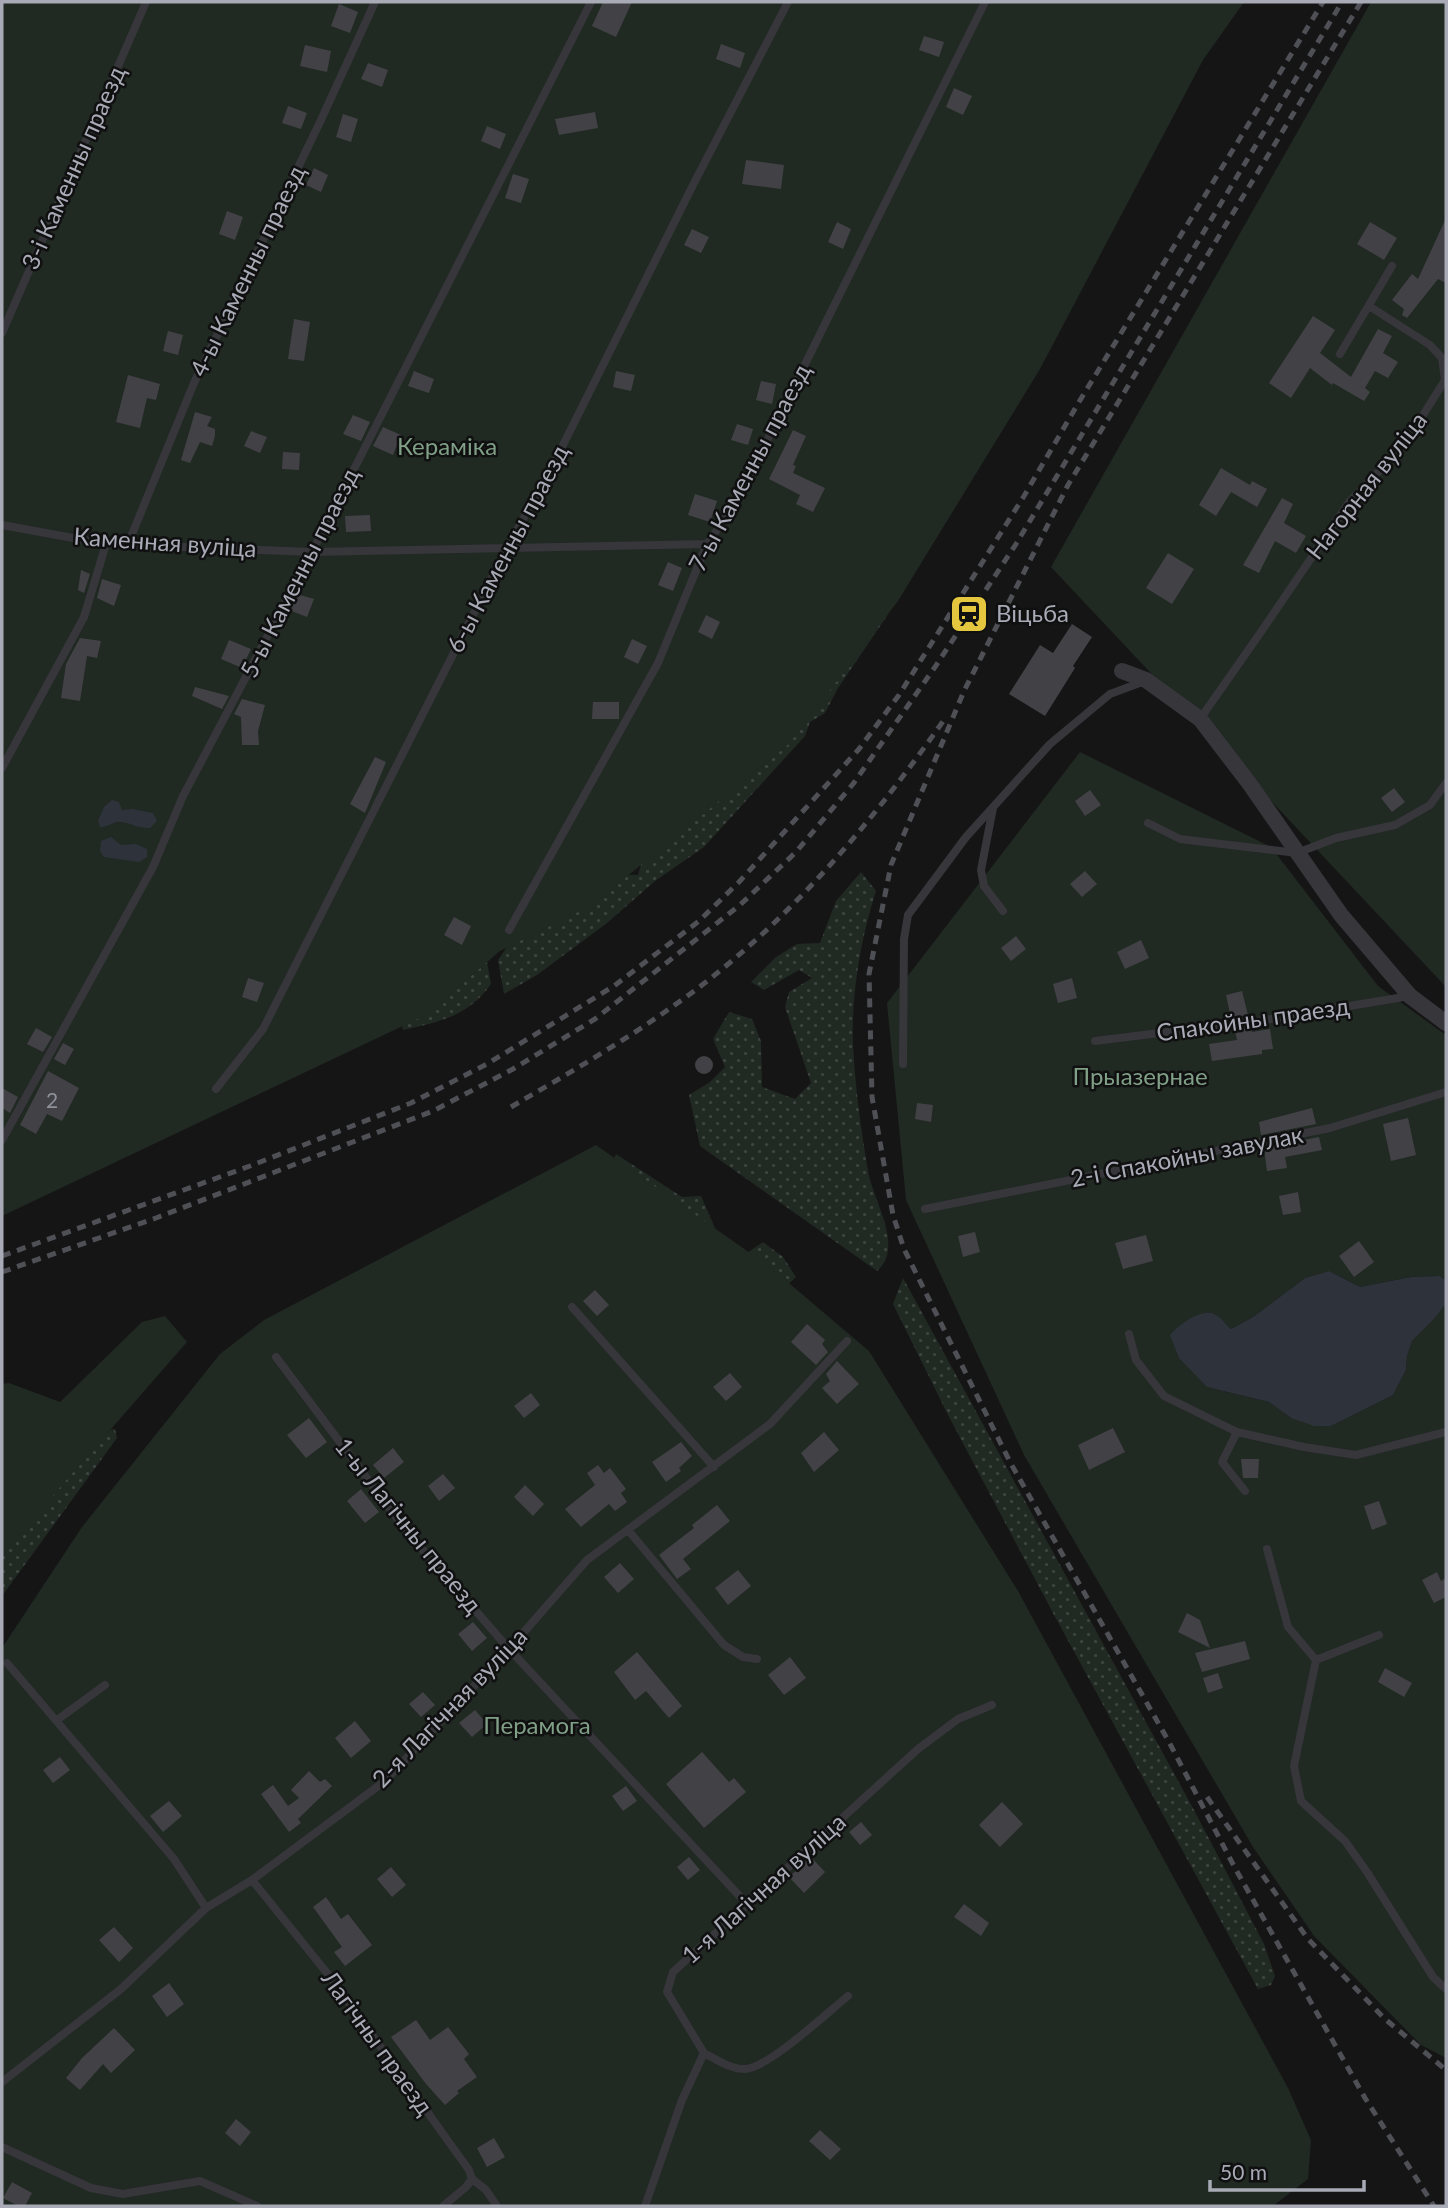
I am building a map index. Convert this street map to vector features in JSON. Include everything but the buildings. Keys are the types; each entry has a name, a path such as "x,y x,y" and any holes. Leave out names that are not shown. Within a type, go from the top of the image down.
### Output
{"street":[{"path":"1122,671 1146,680 1200,719 1250,783 1341,915 1410,996 1446,1023"}],"lane":[{"name":"3-і Каменны праезд","path":"2,333 146,2"},
{"name":"4-ы Каменны праезд","path":"128,544 194,383 375,2"},
{"name":"5-ы Каменны праезд","path":"2,1140 153,867 183,796 312,552 591,2"},
{"name":"6-ы Каменны праезд","path":"216,1089 263,1029 788,2"},
{"name":"7-ы Каменны праезд","path":"509,930 658,663 707,544 736,503 985,2"},
{"path":"1340,354 1392,266"},
{"name":"Нагорная вуліца","path":"1200,719 1350,501 1403,447 1445,380 1442,358 1430,345 1369,306"},
{"name":"Каменная вуліца","path":"2,525 106,544 312,552 707,544"},
{"path":"2,768 84,617 106,544"},
{"path":"904,1064 904,939 908,915 934,877 994,805 1050,744 1110,694 1146,680"},
{"path":"1148,822 1180,839 1297,853 1336,838 1395,825 1430,805 1446,783"},
{"path":"994,805 981,870 984,886 1003,911"},
{"name":"Спакойны праезд","path":"1095,1041 1265,1020 1410,996"},
{"name":"2-і Спакойны завулак","path":"925,1209 1330,1128 1446,1092"},
{"path":"572,1307 714,1467"},
{"path":"1129,1334 1136,1360 1164,1396 1237,1432 1356,1455 1446,1432"},
{"name":"2-я Лагічная вуліца","path":"2,2082 121,1989 206,1908 252,1880 385,1781 509,1649 587,1560 770,1424 847,1341"},
{"name":"1-ы Лагічны праезд","path":"276,1357 408,1533 509,1649 747,1904"},
{"path":"1237,1432 1222,1462 1245,1491"},
{"path":"628,1531 724,1645 743,1657 757,1659"},
{"path":"1267,1549 1288,1627 1317,1660"},
{"path":"1317,1660 1379,1635"},
{"path":"1317,1660 1294,1766 1301,1801 1345,1841 1433,1977 1446,1989"},
{"path":"7,1663 174,1859 206,1908"},
{"path":"57,1720 105,1685"},
{"name":"1-я Лагічная вуліца","path":"704,2053 667,1992 674,1972 919,1749 958,1719 992,1705"},
{"name":"Лагічны праезд","path":"252,1880 331,1978 469,2170 472,2179 486,2190 497,2206"},
{"path":"645,2206 682,2099 704,2053 734,2068 748,2070 768,2061 848,1996"},
{"path":"2,2147 91,2188 123,2194 200,2181 257,2206"},
{"path":"443,2206 472,2179"},
{"path":"121,2206 123,2194"}],"green space":[{"name":"Кераміка","path":"2,2 1244,2 1203,60 1040,369 898,601 789,744 592,905 500,951 426,1015 2,1216"},
{"name":"Віцьба","path":"1371,2 1446,2 1446,987 1051,567"},
{"path":"889,613 838,688 825,713 810,722 805,736 704,847 655,881 607,923 537,975 504,994 498,960 561,870 638,875 646,848"},
{"name":"Прыазернае","path":"1080,752 1271,847 1378,986 1446,1035 1446,1281 1440,1276 1411,1277 1360,1287 1329,1271 1305,1278 1253,1317 1231,1329 1215,1314 1207,1387 1269,1402 1291,1418 1331,1426 1393,1395 1406,1370 1412,1341 1435,1318 1446,1301 1446,2058 1421,2045 1314,1936 1253,1847 1024,1455 906,1200 887,1003"},
{"path":"861,872 876,891 858,966 853,1044 868,1171 888,1237 885,1261 877,1271 700,1146 689,1095 710,1082 725,1067 713,1039 729,1012 752,1019 761,1041 762,1087 795,1099 811,1083 785,1007 789,992 812,978 799,970 764,990 751,982 776,957 797,944 820,943 836,901"},
{"path":"485,951 491,984 473,1004 452,1016 403,1030 399,1016"},
{"name":"Перамога","path":"596,1145 770,1267 869,1351 1018,1591 1288,2088 1311,2140 1308,2179 1273,2206 2,2206 2,1648 82,1527 220,1354 264,1320"},
{"path":"616,1154 682,1197 701,1196 723,1246 744,1255 763,1242 783,1257 796,1277 774,1298 609,1170"},
{"path":"903,1278 1194,1810 1264,1944 1275,1976 1271,1985 1258,1989 948,1415 893,1304"},
{"path":"165,1316 187,1342 2,1554 2,1384 9,1383 60,1402 142,1322"},
{"path":"115,1429 117,1438 2,1596 2,1548 99,1431"}],"shaded area":[{"path":"112,800 119,802 122,810 153,813 157,821 150,828 119,822 100,827 98,821 104,807"},
{"path":"111,837 121,845 136,844 147,849 147,857 139,862 104,857 100,851 101,841"},
{"path":"1329,1271 1360,1287 1411,1277 1440,1276 1446,1281 1446,1303 1412,1341 1406,1370 1393,1395 1331,1426 1314,1426 1291,1418 1269,1402 1207,1387 1179,1358 1170,1335 1190,1319 1202,1313 1214,1314 1231,1329 1253,1317 1305,1278"}],"railway":[{"path":"2,1256 250,1166 411,1103 487,1064 614,986 699,921 739,882 859,749 899,695 1024,496 1323,2"},
{"path":"2,1272 156,1218 433,1111 513,1069 595,1019 740,905 796,852 853,784 1016,544 1342,2"},
{"path":"1361,2 1068,485 964,691 891,865 869,974 872,1097 893,1215 904,1249 1010,1462 1169,1742 1235,1868 1365,2098 1434,2206"},
{"path":"511,1107 650,1022 710,979 749,946 786,912 854,837 946,717"},
{"path":"1207,1797 1308,1939 1385,2019 1446,2070"}],"place":[{"name":"Віцьба","path":"969,614"}]}
